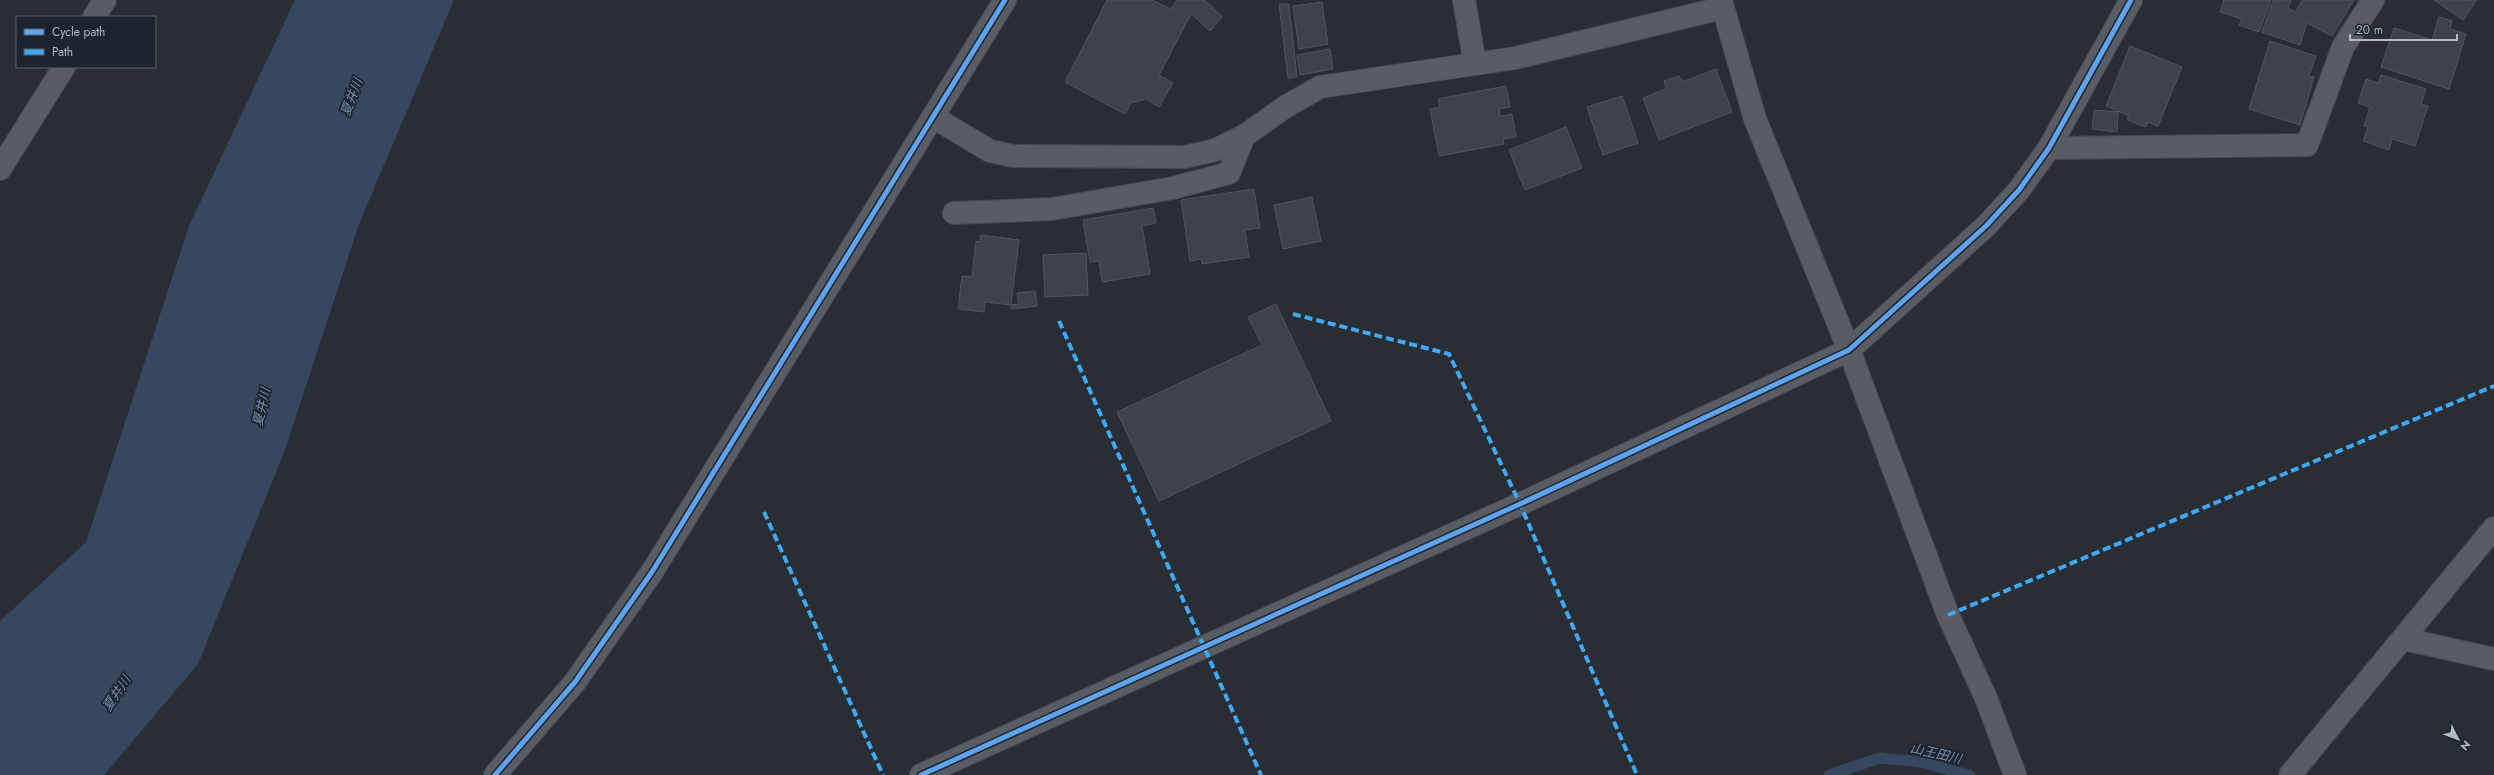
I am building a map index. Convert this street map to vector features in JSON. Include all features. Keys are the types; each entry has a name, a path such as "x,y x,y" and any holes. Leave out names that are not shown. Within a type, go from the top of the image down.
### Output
{"street":[{"path":"95,16 105,0"},
{"path":"496,775 575,682 652,572 1005,0"},
{"path":"1464,0 1476,64"},
{"path":"921,775 1477,524 1849,350 1986,226 2019,190 2049,148 2131,0"},
{"path":"2049,148 2307,145 2343,47 2373,0"},
{"path":"933,117 990,151 1013,156 1185,157 1215,150 1244,136 1286,107 1320,87 1515,58 1722,4 1755,119 1849,350 1948,615 2013,768"},
{"path":"0,170 63,68"},
{"path":"954,213 1052,209 1173,188 1229,173 1244,136"},
{"path":"2290,775 2404,639 2494,528"},
{"path":"2404,639 2494,660"}],"water":[{"name":"夏井川","path":"295,0 454,0 359,224 285,450 198,664 104,775 0,775 0,621 86,542 189,226"}],"building":[{"path":"1107,0 1152,0 1171,9 1177,0 1205,0 1222,17 1210,31 1191,14 1159,75 1173,83 1159,107 1146,99 1131,103 1125,114 1065,82"},
{"path":"2222,0 2271,0 2259,32 2239,25 2242,19 2220,12 2224,1"},
{"path":"2273,0 2291,0 2288,8 2295,12 2303,0 2354,0 2332,36 2307,23 2300,45 2262,32"},
{"path":"2434,0 2477,0 2463,20"},
{"path":"1322,2 1328,44 1299,49 1293,6"},
{"path":"1279,4 1289,4 1297,77 1288,78"},
{"path":"2439,17 2452,21 2450,29 2466,34 2449,89 2381,67 2394,28 2432,40"},
{"path":"2270,41 2316,56 2309,76 2314,77 2300,125 2249,109"},
{"path":"2130,46 2182,67 2158,126 2148,122 2146,127 2127,120 2129,116 2106,106"},
{"path":"1330,49 1333,69 1300,75 1297,55"},
{"path":"1716,69 1732,112 1659,140 1643,98 1666,89 1664,81 1679,76 1682,82"},
{"path":"2381,75 2426,89 2421,104 2428,106 2415,146 2392,139 2389,150 2363,141 2368,127 2364,126 2370,107 2358,103 2366,79 2378,83"},
{"path":"1506,86 1510,107 1499,109 1500,116 1512,114 1516,137 1503,139 1504,144 1439,156 1430,109 1440,107 1438,99"},
{"path":"1622,96 1638,143 1603,155 1587,107"},
{"path":"2094,110 2118,112 2117,132 2092,129"},
{"path":"1566,127 1582,168 1525,190 1509,150"},
{"path":"1254,189 1260,228 1245,230 1249,257 1202,264 1201,259 1190,261 1181,200"},
{"path":"1312,197 1321,241 1283,249 1274,205"},
{"path":"1153,208 1156,223 1142,226 1150,274 1102,282 1099,261 1090,262 1083,220"},
{"path":"981,235 1019,240 1011,305 985,302 984,312 958,309 962,276 972,277 976,241 980,242"},
{"path":"1086,253 1088,295 1045,297 1043,255"},
{"path":"1035,291 1037,306 1012,309 1011,305 1019,304 1017,293"},
{"path":"1276,304 1331,421 1159,501 1117,412 1262,345 1248,317"}],"waterway":[{"name":"山王田川","path":"1829,775 1880,758 1921,762 1969,775"}],"marked path":[{"path":"1293,314 1449,354 1520,504 1637,775"},
{"path":"1059,321 1261,775"},
{"path":"1948,615 2494,386"},
{"path":"764,512 883,775"}],"cycle path":[{"path":"495,775 575,682 652,572 1005,0"},
{"path":"921,775 1520,504 1849,350 1986,226 2019,190 2049,148 2131,0"}]}
